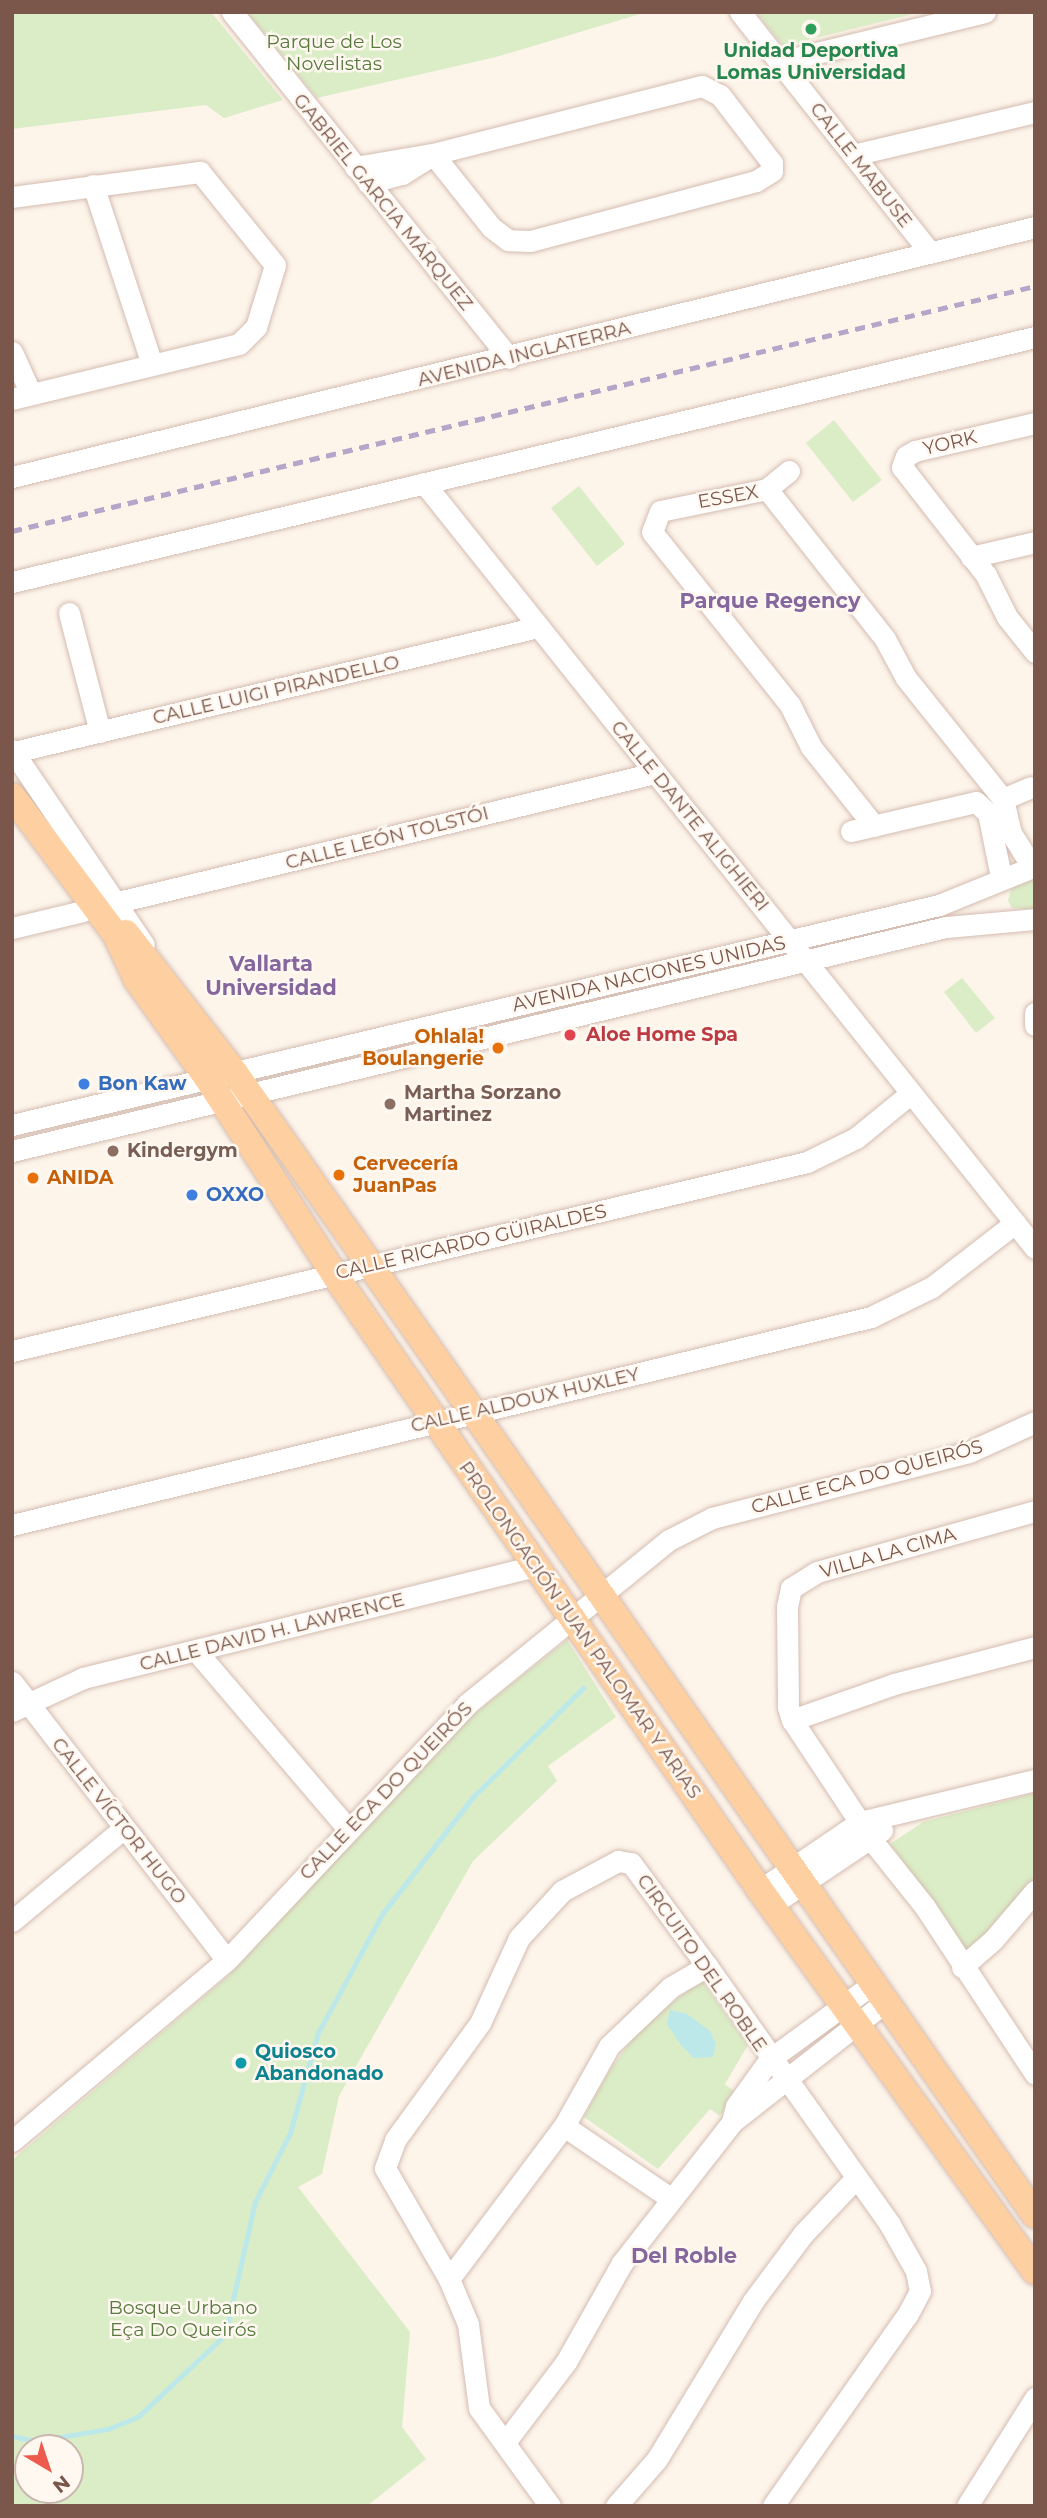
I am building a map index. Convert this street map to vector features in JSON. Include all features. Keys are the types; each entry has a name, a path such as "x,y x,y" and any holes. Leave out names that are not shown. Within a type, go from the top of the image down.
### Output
{"main road":[{"name":"PROLONGACIÓN JUAN PALOMAR Y ARIAS","path":"13,759 166,982 372,1266 796,1877 1035,2215"},
{"name":"PROLONGACIÓN JUAN PALOMAR Y ARIAS","path":"12,796 116,935 137,980 215,1090 334,1274 765,1897 1035,2272"}],"street":[{"name":"GABRIEL GARCIA MÁRQUEZ","path":"232,12 509,358"},
{"name":"CALLE MABUSE","path":"740,12 929,251"},
{"path":"780,62 985,12"},
{"path":"362,175 433,154 702,86 720,95 772,163 772,172 756,181 531,241 508,240 492,227 433,154"},
{"path":"853,155 1035,112"},
{"path":"12,197 200,172 275,265 250,336 239,344 22,396 12,352"},
{"path":"93,185 152,365"},
{"name":"AVENIDA INGLATERRA","path":"12,477 509,358 929,251 1035,227"},
{"path":"12,582 1035,337"},
{"name":"YORK","path":"1035,423 915,451 903,461 907,476 986,575 1007,617 1035,652"},
{"path":"767,489 789,471"},
{"name":"CALLE DANTE ALIGHIERI","path":"424,483 1035,1248"},
{"name":"ESSEX","path":"874,826 811,747 790,705 654,537 652,525 660,511 767,489 885,639 906,678 1003,799 1011,833 1033,866"},
{"path":"971,557 1035,542"},
{"path":"69,613 100,732"},
{"name":"CALLE LUIGI PIRANDELLO","path":"13,759 100,732 538,627"},
{"path":"13,759 118,902 166,982"},
{"name":"CALLE LEÓN TOLSTÓI","path":"118,902 655,773"},
{"path":"1003,799 1031,787"},
{"path":"852,831 981,804 988,813 998,880 989,901 1002,921"},
{"path":"12,813 137,980"},
{"name":"AVENIDA NACIONES UNIDAS","path":"242,1084 789,941 939,905 1033,866"},
{"path":"12,928 83,911"},
{"name":"AVENIDA NACIONES UNIDAS","path":"12,1125 215,1090 946,927 1035,919"},
{"name":"AVENIDA NACIONES UNIDAS","path":"12,1151 215,1090"},
{"name":"CALLE RICARDO GÜIRALDES","path":"12,1351 807,1162 856,1138 911,1093"},
{"name":"CALLE ALDOUX HUXLEY","path":"12,1525 871,1317 932,1287 1015,1223"},
{"name":"CALLE ECA DO QUEIRÓS","path":"12,2141 227,1959 446,1724 669,1540 700,1522 970,1452 1035,1422"},
{"name":"VILLA LA CIMA","path":"1035,1511 817,1572 791,1588 787,1607 788,1707 792,1720 865,1830 925,1907 962,1967 1035,2074"},
{"name":"CALLE DAVID H. LAWRENCE","path":"20,1706 83,1678 537,1566"},
{"path":"792,1720 894,1684 1035,1647"},
{"path":"197,1652 349,1829"},
{"name":"CALLE VÍCTOR HUGO","path":"12,1682 20,1706 124,1828 227,1959"},
{"path":"765,1897 865,1830 906,1813 1035,1780"},
{"path":"12,1921 124,1828"},
{"name":"CIRCUITO DEL ROBLE","path":"550,2506 506,2441 479,2408 468,2323 449,2280 385,2168 396,2140 480,2023 519,1938 562,1891 618,1861 631,1863 707,1966 770,2059 889,2223 916,2271 920,2291 772,2506"},
{"path":"962,1967 993,1940 1035,1891"},
{"path":"449,2280 564,2126 597,2064 627,2026 671,1987 707,1966"},
{"name":"CIRCUITO DEL ROBLE","path":"770,2059 849,2015 878,1994"},
{"name":"CIRCUITO DEL ROBLE","path":"785,2078 849,2015"},
{"path":"732,2122 736,2106 770,2059"},
{"path":"506,2441 566,2362 622,2263 669,2197 732,2122 785,2078"},
{"path":"564,2126 669,2197"},
{"path":"616,2506 657,2459 753,2301 803,2234 855,2179"},
{"path":"967,2506 1035,2398"}],"green space":[{"path":"12,12 211,12 283,100 224,118 206,105 12,129"},
{"name":"Parque de Los Novelistas","path":"247,12 647,12 496,57 317,98"},
{"name":"Unidad Deportiva Lomas Universidad","path":"756,12 921,12 783,46"},
{"path":"834,420 882,480 853,502 806,443"},
{"path":"579,486 625,544 597,566 551,508"},
{"path":"1035,878 1035,910 1012,908 1008,901 1011,889"},
{"path":"962,978 995,1018 976,1033 944,992"},
{"name":"Bosque Urbano Eça Do Queirós","path":"567,1640 616,1717 548,1766 557,1781 473,1861 339,2096 322,2174 298,2187 410,2332 402,2427 426,2459 367,2506 12,2506 12,2160 227,1977 463,1723"},
{"path":"1035,1793 1035,1880 968,1954 949,1922 890,1844 923,1822"},
{"path":"701,1980 748,2045 725,2084 735,2092 720,2116 710,2109 658,2169 584,2117 609,2071 641,2027"}],"water":[{"path":"670,2010 687,2014 710,2031 716,2044 713,2057 694,2058 681,2045 667,2024"}],"waterway":[{"path":"12,2436 36,2441 108,2429 138,2417 225,2335 255,2202 290,2133 318,2033 383,1913 473,1797 583,1688"}],"railway":[{"path":"12,531 1035,286"}],"place":[{"name":"Unidad Deportiva Lomas Universidad","path":"811,29"},
{"name":"Aloe Home Spa","path":"570,1035"},
{"name":"Ohlala! Boulangerie","path":"498,1048"},
{"name":"Bon Kaw","path":"84,1084"},
{"name":"Martha Sorzano Martinez","path":"390,1104"},
{"name":"Kindergym","path":"113,1151"},
{"name":"Cervecería JuanPas","path":"339,1175"},
{"name":"ANIDA","path":"33,1178"},
{"name":"OXXO","path":"192,1195"},
{"name":"Quiosco Abandonado","path":"241,2063"}],"district":[{"name":"Parque Regency","path":"770,601"},
{"name":"Vallarta Universidad","path":"271,976"},
{"name":"Del Roble","path":"684,2256"}]}
